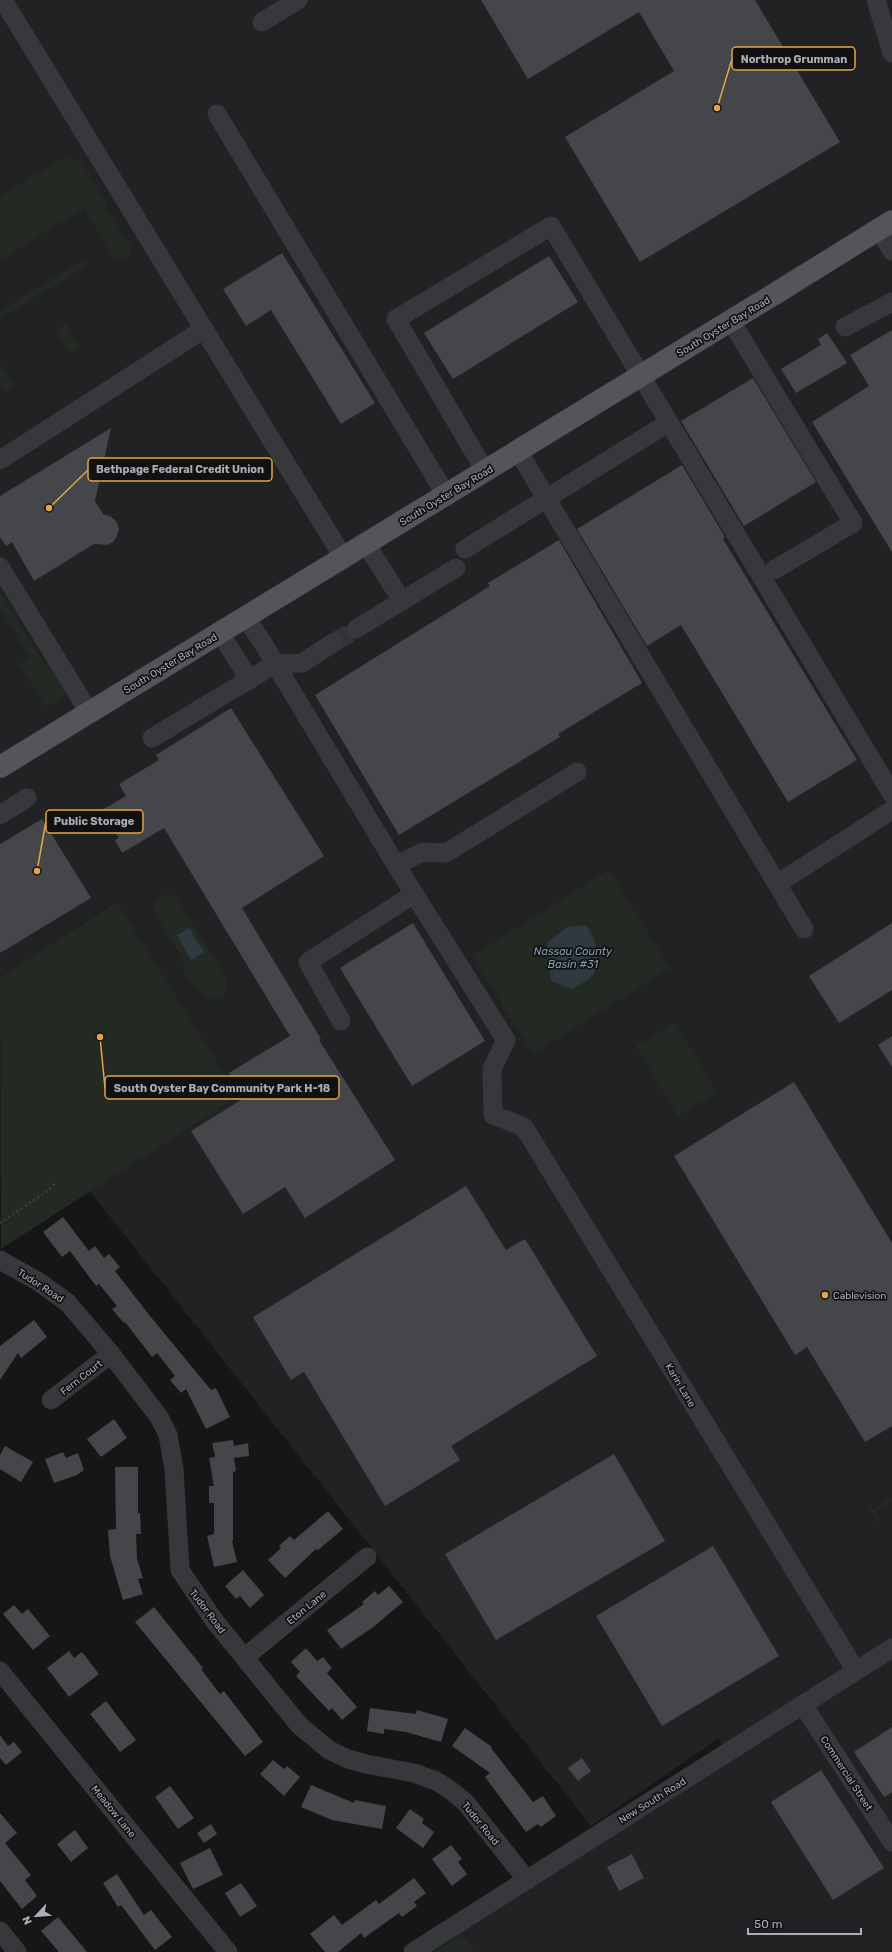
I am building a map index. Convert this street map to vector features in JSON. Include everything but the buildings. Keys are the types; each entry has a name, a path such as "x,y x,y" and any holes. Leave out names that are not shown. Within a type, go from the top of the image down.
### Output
{"main road":[{"name":"South Oyster Bay Road","path":"0,767 731,321 885,225"}],"street":[{"path":"3,0 344,557"},
{"path":"262,22 298,0"},
{"path":"876,0 892,53"},
{"path":"217,114 446,495"},
{"path":"885,225 892,251"},
{"path":"485,471 396,319 551,226 892,794"},
{"path":"844,327 892,302"},
{"path":"731,321 853,524 774,570"},
{"path":"0,460 204,329"},
{"path":"465,549 668,423"},
{"path":"518,451 804,929"},
{"path":"366,544 402,601"},
{"path":"0,568 62,666 89,712"},
{"path":"356,629 456,568"},
{"path":"246,617 414,894 308,962 341,1021"},
{"path":"220,632 250,680"},
{"path":"152,738 275,664 302,663 333,643"},
{"path":"396,865 423,852 446,853 577,772"},
{"path":"0,815 27,798"},
{"path":"777,884 892,810"},
{"name":"Karin Lane","path":"414,894 506,1040 492,1069 493,1115 524,1127 856,1671"},
{"name":"Tudor Road","path":"0,1260 39,1282 68,1303 111,1354 159,1416 168,1435 174,1469 180,1570 213,1619 298,1725 329,1750 348,1759 414,1773 436,1781 450,1789 465,1802 527,1880"},
{"name":"Fern Court","path":"51,1400 111,1354"},
{"name":"Eton Lane","path":"244,1657 367,1557"},
{"name":"New South Road","path":"413,1952 892,1648"},
{"name":"Meadow Lane","path":"0,1671 228,1952"},
{"name":"Commercial Street","path":"803,1705 892,1842"},
{"path":"0,1931 17,1952"}],"path":[{"path":"0,1223 46,1192 55,1183"}],"shaded area":[{"path":"0,0 892,0 892,1952 420,1952 724,1749 718,1739 591,1826 89,1190 237,1096 117,902 0,977"},
{"path":"71,158 80,162 108,205 105,207 131,247 129,254 125,259 118,259 114,257 84,208 0,260 0,196 62,159"},
{"path":"86,258 90,264 0,319 0,311"},
{"path":"66,324 80,346 71,354 55,331"},
{"path":"0,363 15,385 5,393 0,386"},
{"path":"0,593 47,667 60,679 67,694 55,704 45,706 19,664 30,657 0,609"},
{"path":"609,870 670,968 533,1054 472,956"},
{"path":"170,894 177,899 226,977 226,993 220,998 213,999 200,993 189,980 181,967 186,964 155,914 154,904 160,896"},
{"path":"117,902 238,1096 1,1249 0,977"},
{"path":"675,1022 717,1093 678,1116 636,1046"},
{"path":"892,1497 892,1502 875,1512 880,1523 877,1522 864,1499 873,1509"},
{"path":"460,1935 461,1939 467,1940 475,1952 435,1952"}],"water":[{"name":"Nassau County Basin #31","path":"586,925 595,943 598,956 598,963 593,975 572,989 551,981 547,942 568,927"},
{"path":"189,928 204,952 191,960 177,935"}],"tunnel":[{"path":"333,643 356,629"}],"place":[{"name":"Northrop Grumman","path":"717,108"},
{"name":"Bethpage Federal Credit Union","path":"49,508"},
{"name":"Public Storage","path":"37,871"},
{"name":"South Oyster Bay Community Park H-18","path":"100,1037"},
{"name":"Cablevision","path":"825,1295"}]}
